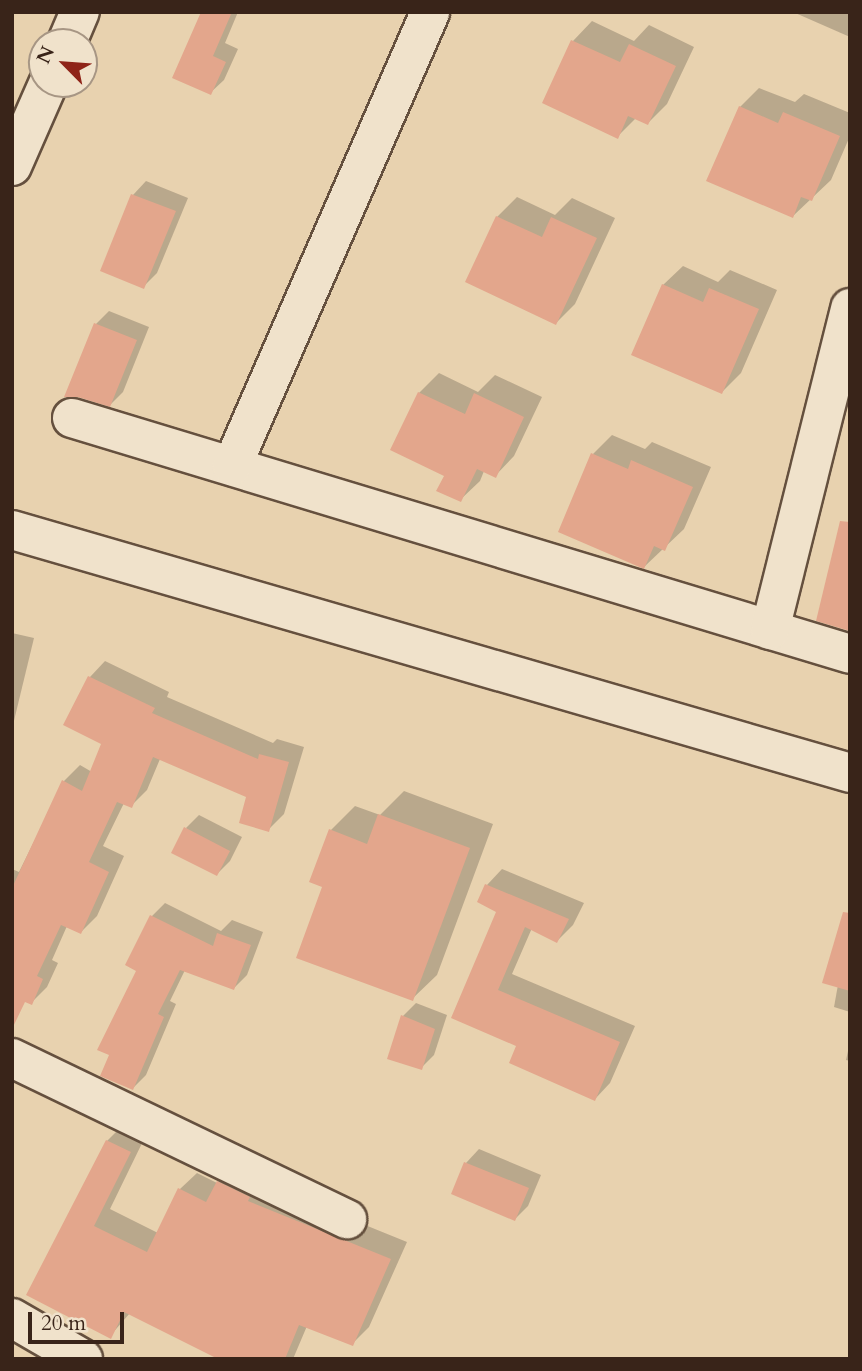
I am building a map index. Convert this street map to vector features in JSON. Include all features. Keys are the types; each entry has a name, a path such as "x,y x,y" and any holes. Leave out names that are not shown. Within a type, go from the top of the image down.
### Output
{"street":[{"path":"232,467 430,12"},
{"path":"12,166 42,98"},
{"path":"770,630 850,308"},
{"path":"72,418 850,654"},
{"path":"12,530 850,773"},
{"path":"12,1058 346,1219"},
{"path":"12,1318 83,1359"}],"building":[{"path":"201,12 232,12 213,56 226,62 211,95 172,78"},
{"path":"571,40 620,62 629,44 676,66 648,125 628,116 618,139 542,103"},
{"path":"739,106 778,123 783,112 840,136 812,201 801,197 793,218 706,181"},
{"path":"131,194 176,211 144,289 100,271"},
{"path":"496,216 542,237 551,217 597,238 556,325 465,282"},
{"path":"662,284 703,302 709,288 759,309 722,394 631,355"},
{"path":"94,323 137,340 110,407 78,397 64,397"},
{"path":"418,392 465,414 474,393 524,417 496,478 477,469 461,502 436,491 444,476 390,450"},
{"path":"591,453 628,469 631,460 693,487 665,551 654,546 644,569 558,532"},
{"path":"840,521 850,522 850,631 816,621"},
{"path":"88,676 155,708 152,713 258,759 259,754 289,762 269,832 239,823 246,797 153,757 132,808 117,802 89,862 109,872 81,934 61,925 37,976 43,979 32,1005 25,1002 12,1029 12,888 62,780 82,791 101,744 63,725"},
{"path":"378,814 470,848 413,1001 296,958 322,887 309,882 329,829 367,844"},
{"path":"184,827 230,851 217,876 171,853"},
{"path":"485,884 569,919 557,943 525,927 498,990 620,1042 595,1101 509,1063 516,1046 451,1018 496,912 477,902"},
{"path":"843,912 850,913 850,991 822,983"},
{"path":"150,915 213,946 217,933 251,945 234,990 180,970 158,1014 164,1017 133,1090 100,1076 109,1055 97,1050 136,971 125,965"},
{"path":"401,1015 435,1029 422,1070 387,1059"},
{"path":"106,1140 131,1152 94,1226 147,1252 178,1188 206,1202 217,1181 250,1197 248,1201 391,1259 353,1346 299,1325 285,1359 218,1359 124,1312 111,1339 26,1295"},
{"path":"464,1162 529,1188 515,1221 451,1194"}]}
